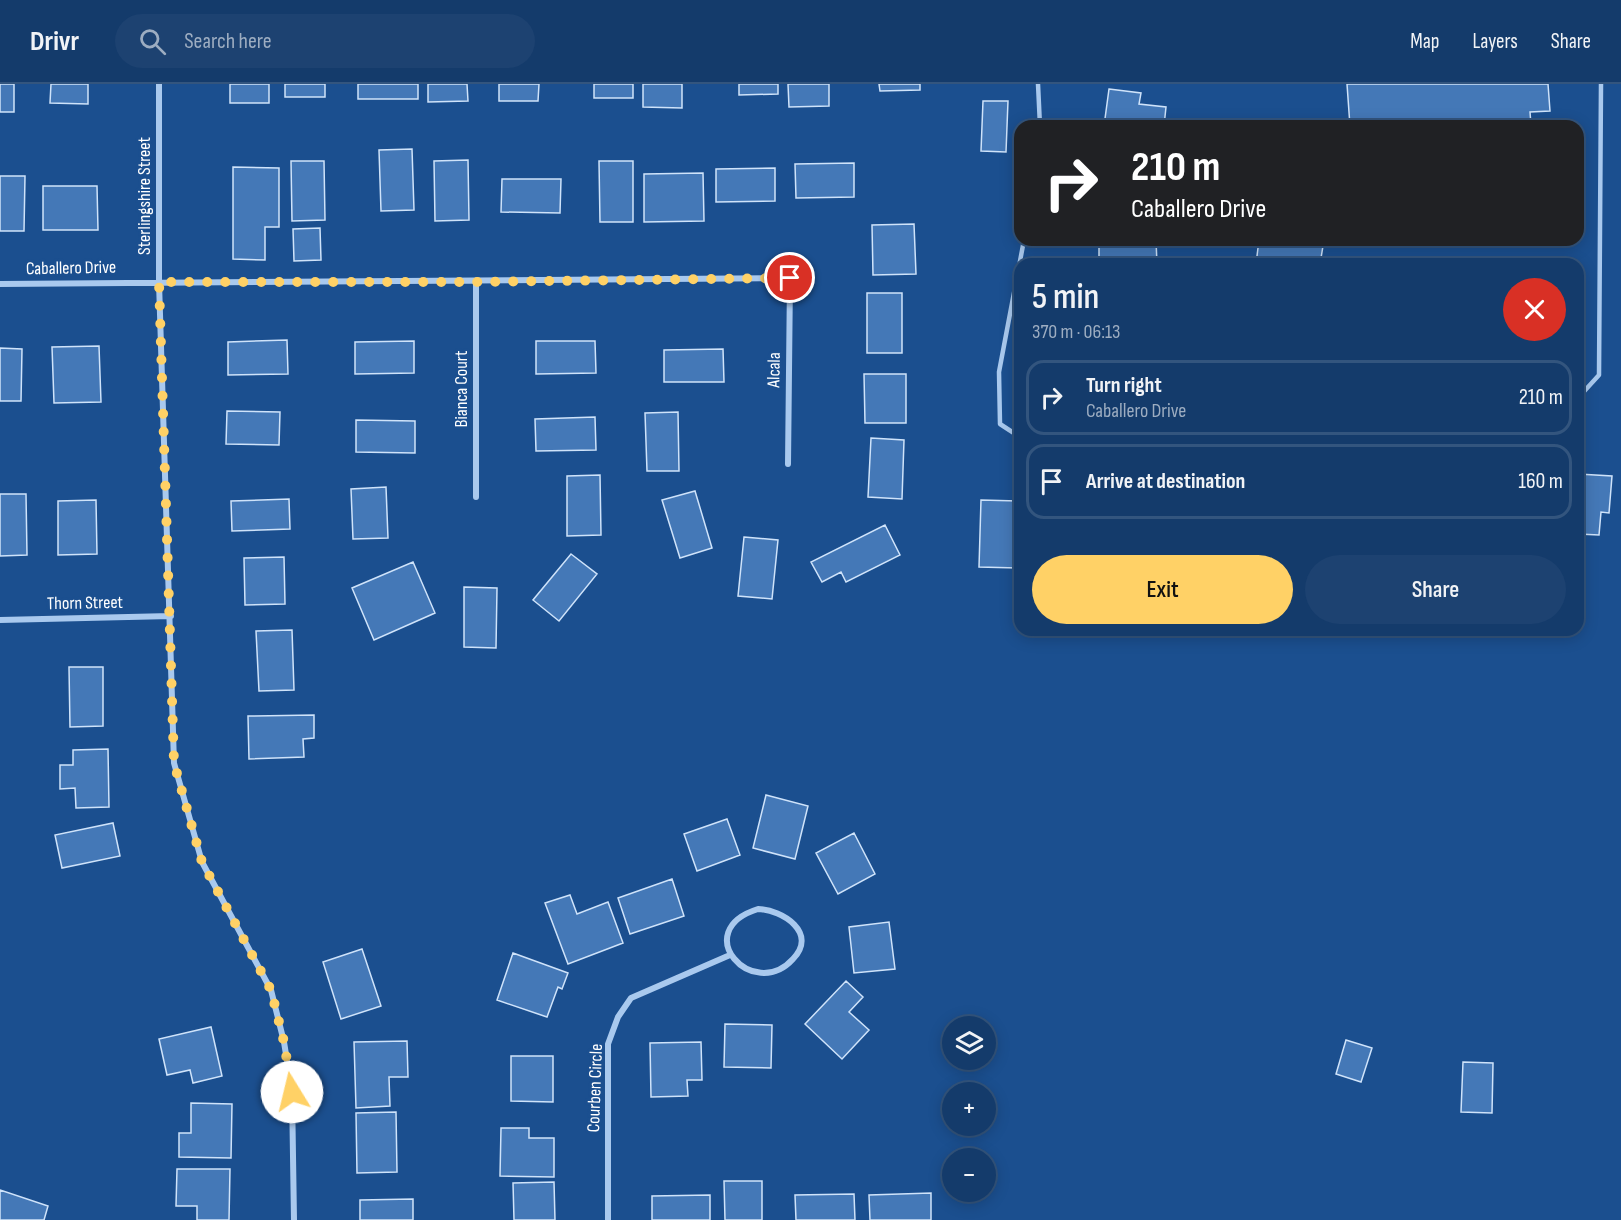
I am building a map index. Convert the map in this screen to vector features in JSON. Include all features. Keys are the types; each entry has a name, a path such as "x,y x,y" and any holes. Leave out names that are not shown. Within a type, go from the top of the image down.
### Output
{"street":[{"name":"Sterlingshire Street","path":"159,84 159,282 174,763 202,862 271,990 284,1042 292,1092 294,1220"},
{"name":"Caballero Drive","path":"0,284 790,278"},
{"name":"Alcala","path":"788,464 790,278"},
{"name":"Bianca Court","path":"476,497 477,282"},
{"name":"Thorn Street","path":"0,620 171,616"},
{"path":"758,909 772,910 784,915 794,923 799,934 800,946 795,957 785,968 769,973 754,972 739,966 730,955 726,943 728,931 745,913 758,909"},
{"name":"Courben Circle","path":"608,1220 608,1044 618,1017 631,998 730,955"}],"lane":[{"path":"1038,84 1040,120"},
{"path":"1584,391 1599,375 1601,84"},
{"path":"1014,293 999,372 1000,424 1014,433"}],"building":[{"path":"0,84 14,84 14,112 0,112"},
{"path":"51,84 88,84 88,104 50,103"},
{"path":"230,84 269,84 269,103 230,103"},
{"path":"285,84 325,84 325,97 285,97"},
{"path":"358,84 418,84 418,99 358,99"},
{"path":"428,84 467,84 468,101 428,102"},
{"path":"499,84 539,84 538,101 499,101"},
{"path":"594,84 633,84 633,98 594,98"},
{"path":"643,84 682,84 682,108 643,107"},
{"path":"739,84 778,84 778,94 739,95"},
{"path":"788,84 829,84 829,106 789,107"},
{"path":"879,84 920,84 920,90 880,91"},
{"path":"1347,84 1548,84 1550,111 1530,112 1531,120 1350,120"},
{"path":"1109,89 1141,93 1139,104 1166,107 1165,120 1105,120"},
{"path":"983,101 1008,101 1006,152 981,151"},
{"path":"412,149 414,210 381,211 379,150"},
{"path":"468,160 469,220 435,221 434,161"},
{"path":"291,161 324,161 325,220 292,221"},
{"path":"599,161 633,161 633,222 600,222"},
{"path":"854,163 854,197 796,198 795,164"},
{"path":"233,167 279,168 279,227 265,227 265,260 233,259"},
{"path":"775,168 775,201 716,202 716,169"},
{"path":"703,173 704,221 644,222 644,174"},
{"path":"0,176 25,176 24,231 0,231"},
{"path":"502,179 561,179 560,213 501,212"},
{"path":"43,186 97,186 98,230 43,230"},
{"path":"914,224 916,274 873,275 872,225"},
{"path":"320,228 321,260 294,261 293,229"},
{"path":"1099,246 1156,246 1157,258 1099,258"},
{"path":"1258,246 1323,246 1321,258 1257,258"},
{"path":"867,293 902,293 902,353 867,353"},
{"path":"287,340 288,374 228,375 228,342"},
{"path":"414,341 414,373 355,374 355,342"},
{"path":"536,341 595,341 596,373 536,374"},
{"path":"99,346 101,402 54,403 52,347"},
{"path":"0,348 22,349 21,401 0,401"},
{"path":"723,349 724,382 664,382 664,350"},
{"path":"864,374 906,374 906,423 865,423"},
{"path":"227,411 280,412 279,445 226,444"},
{"path":"678,412 679,471 647,471 645,413"},
{"path":"595,417 596,450 536,451 535,419"},
{"path":"356,420 415,421 415,453 356,452"},
{"path":"871,438 904,440 902,499 868,497"},
{"path":"1584,474 1612,476 1609,513 1601,512 1599,535 1584,534"},
{"path":"600,475 601,535 567,536 567,476"},
{"path":"386,487 388,538 353,539 351,489"},
{"path":"695,491 712,548 680,558 662,500"},
{"path":"0,494 26,494 27,555 0,556"},
{"path":"289,499 290,529 232,531 231,501"},
{"path":"96,500 97,554 58,555 58,501"},
{"path":"981,500 1014,501 1014,568 979,567"},
{"path":"885,525 900,555 846,582 841,572 822,582 811,562"},
{"path":"744,537 778,540 772,599 738,596"},
{"path":"571,554 597,574 559,621 533,600"},
{"path":"284,557 285,604 245,605 244,558"},
{"path":"413,562 435,613 374,640 352,588"},
{"path":"464,587 497,588 496,648 464,647"},
{"path":"292,630 294,690 259,691 256,631"},
{"path":"69,667 103,667 103,726 70,727"},
{"path":"314,715 314,738 303,739 304,757 249,759 248,716"},
{"path":"108,749 109,807 76,808 75,788 60,789 60,765 73,765 73,750"},
{"path":"766,795 808,806 795,859 753,848"},
{"path":"727,819 740,855 697,871 684,834"},
{"path":"113,823 120,856 62,868 55,835"},
{"path":"854,833 875,874 838,894 816,853"},
{"path":"672,879 684,916 630,934 618,898"},
{"path":"570,895 577,914 608,902 623,943 568,964 545,903"},
{"path":"889,922 895,969 854,973 849,927"},
{"path":"362,949 381,1006 341,1019 323,962"},
{"path":"513,953 568,973 562,989 558,987 547,1017 497,1000"},
{"path":"846,981 863,997 849,1012 869,1030 842,1059 805,1024"},
{"path":"725,1024 772,1025 771,1068 724,1067"},
{"path":"211,1027 222,1076 193,1083 190,1070 167,1075 159,1039"},
{"path":"1346,1040 1372,1048 1361,1082 1336,1074"},
{"path":"407,1041 408,1077 389,1077 390,1106 356,1108 354,1042"},
{"path":"701,1042 702,1080 687,1080 688,1096 651,1097 650,1043"},
{"path":"511,1056 553,1056 553,1102 511,1101"},
{"path":"1463,1062 1493,1063 1492,1113 1461,1112"},
{"path":"191,1103 232,1104 231,1158 179,1157 179,1133 191,1133"},
{"path":"396,1112 397,1172 357,1173 356,1113"},
{"path":"501,1128 529,1128 529,1138 554,1138 554,1177 500,1176"},
{"path":"177,1169 230,1169 229,1220 197,1220 197,1206 176,1206"},
{"path":"724,1181 762,1181 762,1220 725,1220"},
{"path":"554,1182 555,1220 514,1220 513,1183"},
{"path":"0,1190 48,1206 44,1220 0,1220"},
{"path":"931,1193 931,1220 870,1220 869,1195"},
{"path":"854,1194 855,1220 796,1220 795,1195"},
{"path":"710,1195 710,1220 652,1220 652,1196"},
{"path":"413,1199 413,1220 360,1220 360,1200"}],"route":[{"path":"292,1092 284,1042 271,990 202,862 185,809 174,763 159,282 477,282 790,278"}]}
